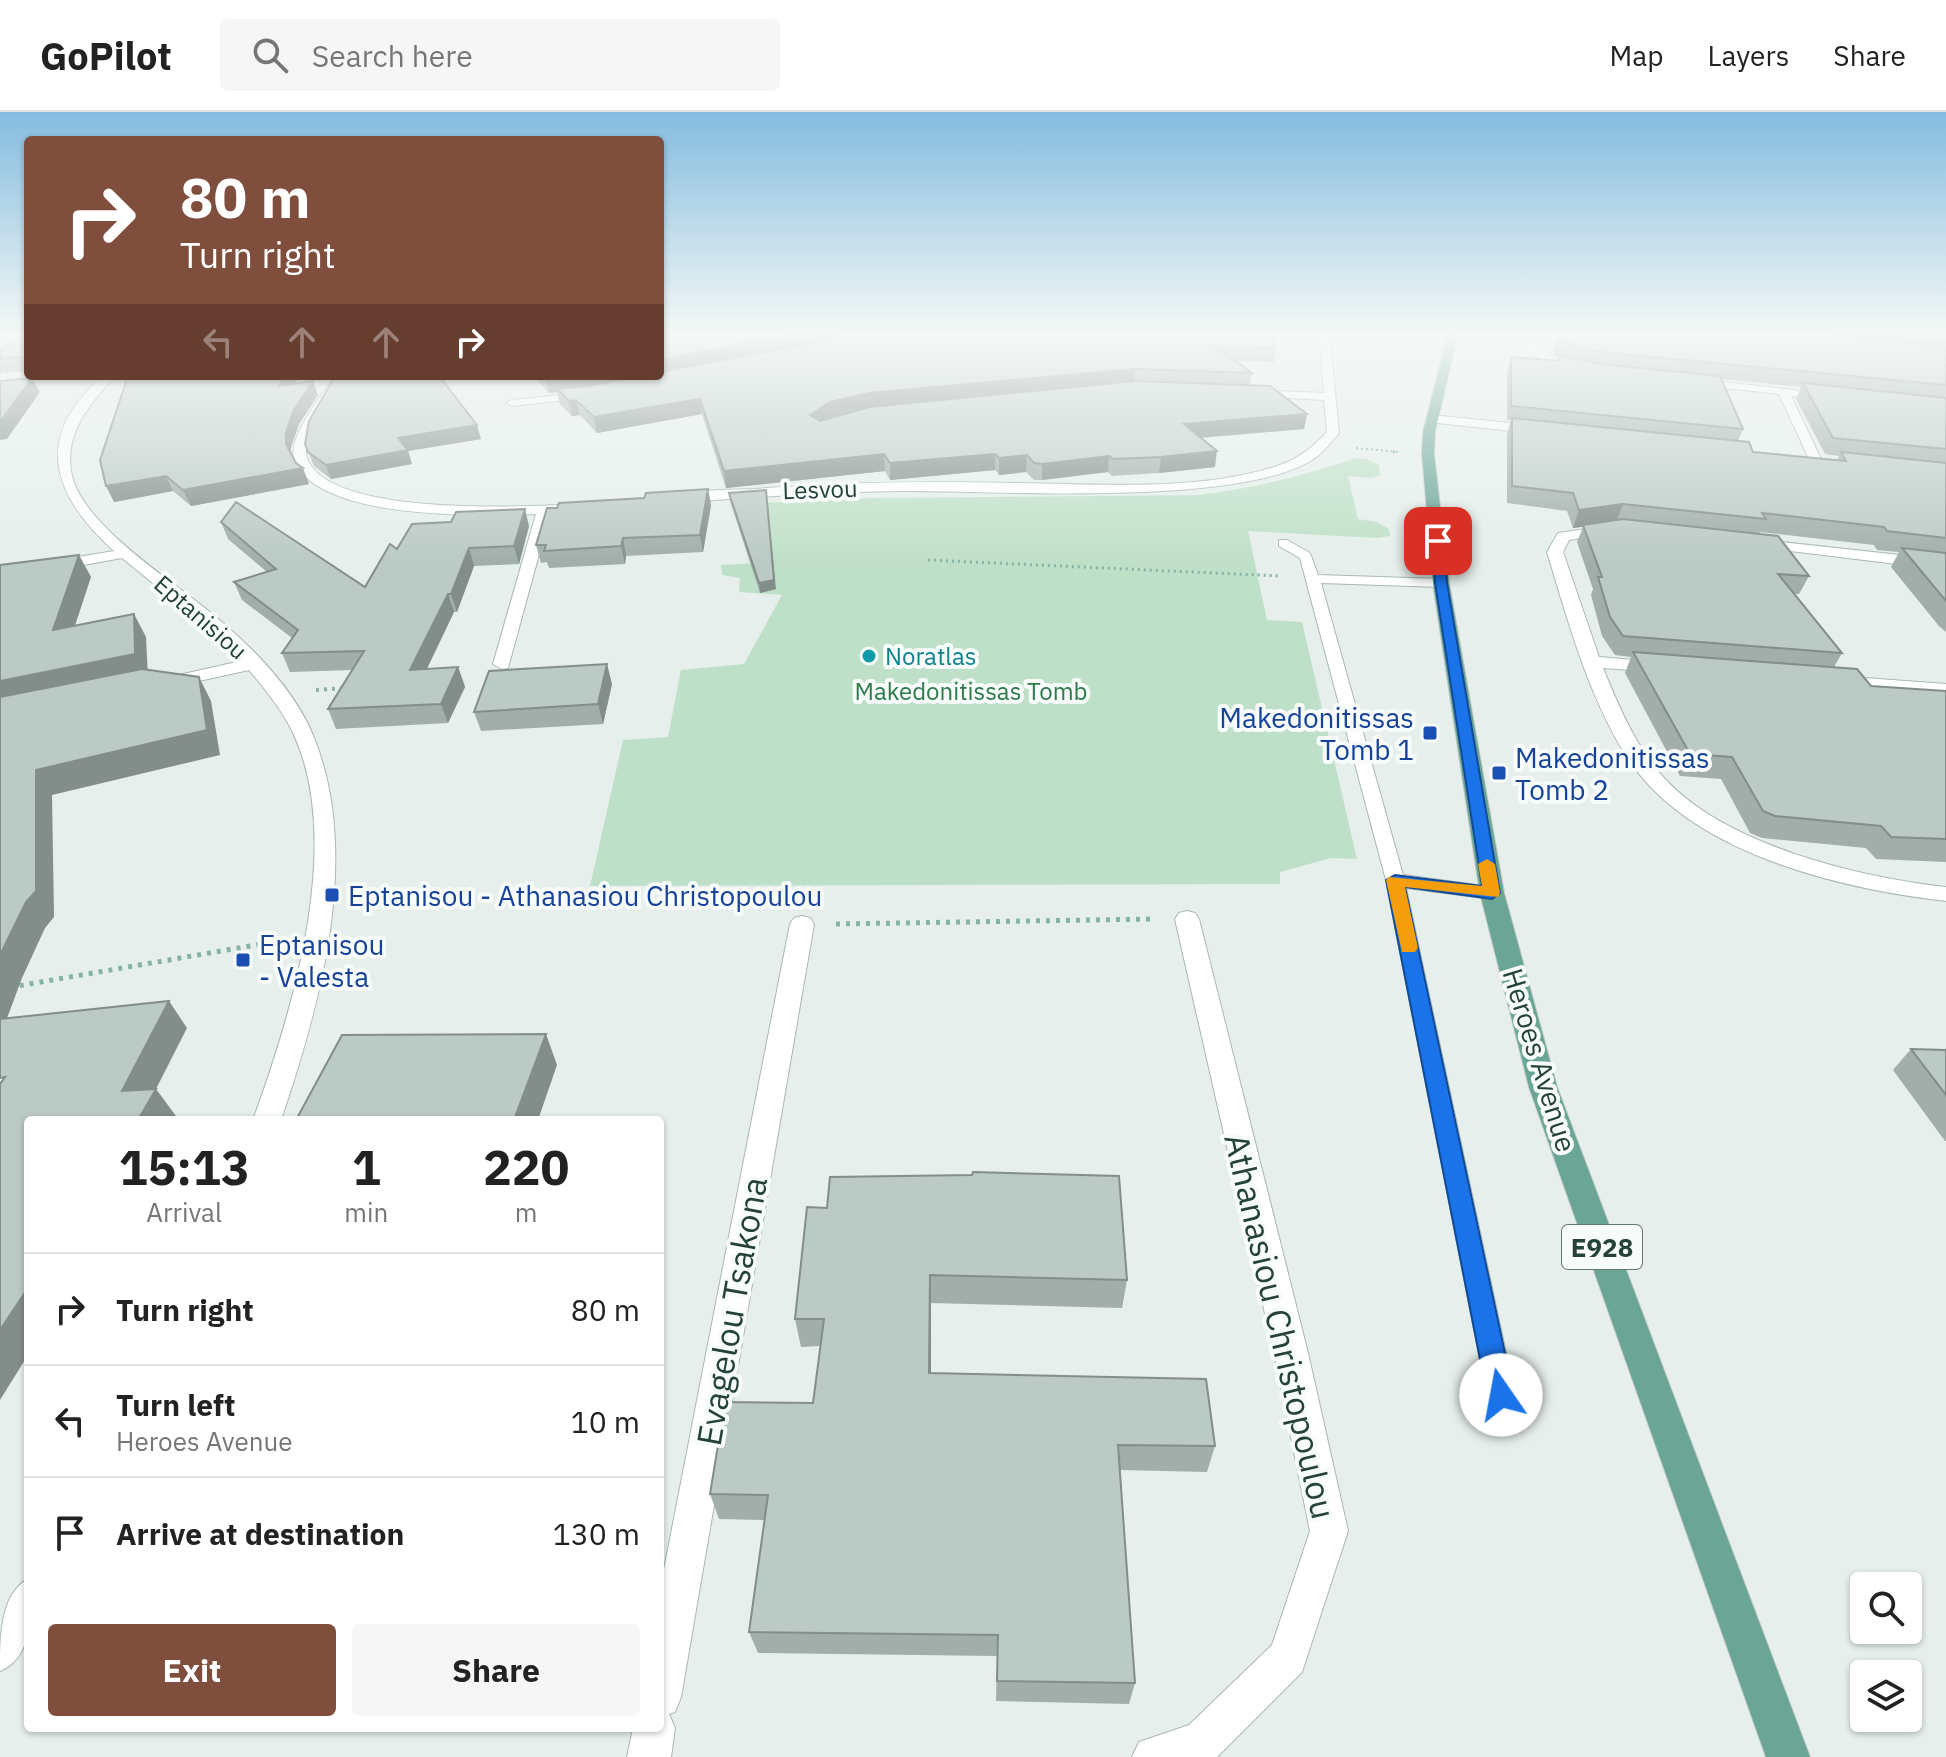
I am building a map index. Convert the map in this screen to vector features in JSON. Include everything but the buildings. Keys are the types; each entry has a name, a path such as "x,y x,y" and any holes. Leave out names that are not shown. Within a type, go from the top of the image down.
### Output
{"main road":[{"name":"Heroes Avenue","path":"1434,411 1428,454 1441,583 1492,893 1543,1087 1788,1757"}],"street":[{"name":"Eptanisiou","path":"79,411 65,450 64,475 82,511 126,553 217,626 255,663 304,736 320,789 324,832 316,935 300,1023 268,1116"},
{"path":"319,411 304,435 299,455 303,466 315,478 357,497 471,513 590,507"},
{"path":"1324,446 1333,433 1331,411"},
{"path":"1792,411 1815,459"},
{"path":"1432,419 1555,432"},
{"name":"Lesvou","path":"666,500 830,488 1187,485 1256,475 1300,460 1324,446"},
{"path":"1800,457 1830,461"},
{"path":"502,664 544,511"},
{"path":"1631,530 1579,532 1563,536 1555,552 1592,662 1636,757 1674,797 1699,814 1795,863 1864,884 1946,894"},
{"path":"1742,542 1946,565"},
{"path":"0,575 126,553"},
{"path":"1592,662 1669,668"},
{"path":"149,687 255,663"},
{"path":"1823,679 1946,689"},
{"name":"Athanasiou Christopoulou","path":"1154,1757 1201,1743 1288,1658 1329,1531 1291,1353 1187,919"},
{"name":"Evagelou Tsakona","path":"664,1675 802,924"},
{"path":"0,1651 24,1606"},
{"path":"649,1757 653,1732"}],"lane":[{"path":"1283,543 1306,556 1395,880 1501,1395"},
{"path":"1313,579 1441,583"},
{"path":"1395,880 1492,893"}],"path":[{"path":"1324,446 1428,454"},
{"path":"928,560 1247,574"},
{"path":"275,693 351,688"},
{"path":"802,924 1187,919"},
{"path":"0,989 316,935"}],"green space":[{"name":"Makedonitissas Tomb","path":"1356,458 1379,465 1380,475 1372,478 1348,476 1358,519 1376,522 1389,529 1390,536 1376,538 1248,531 1267,620 1302,622 1357,859 1331,858 1280,872 1280,884 590,886 623,740 668,737 681,670 744,664 782,595 739,592 740,578 722,575 721,565 760,563 762,503 875,498 1198,495 1278,481"}],"slow traffic":[{"path":"1408,948 1395,880 1492,893 1487,864"}],"place":[{"name":"Noratlas","path":"869,656"},
{"name":"Makedonitissas Tomb 1","path":"1430,733"},
{"name":"Makedonitissas Tomb 2","path":"1499,773"},
{"name":"Eptanisou - Athanasiou Christopoulou","path":"332,895"},
{"name":"Eptanisou - Valesta","path":"243,960"}],"route":[{"path":"1438,541 1441,583 1492,893 1395,880 1501,1395"}]}
